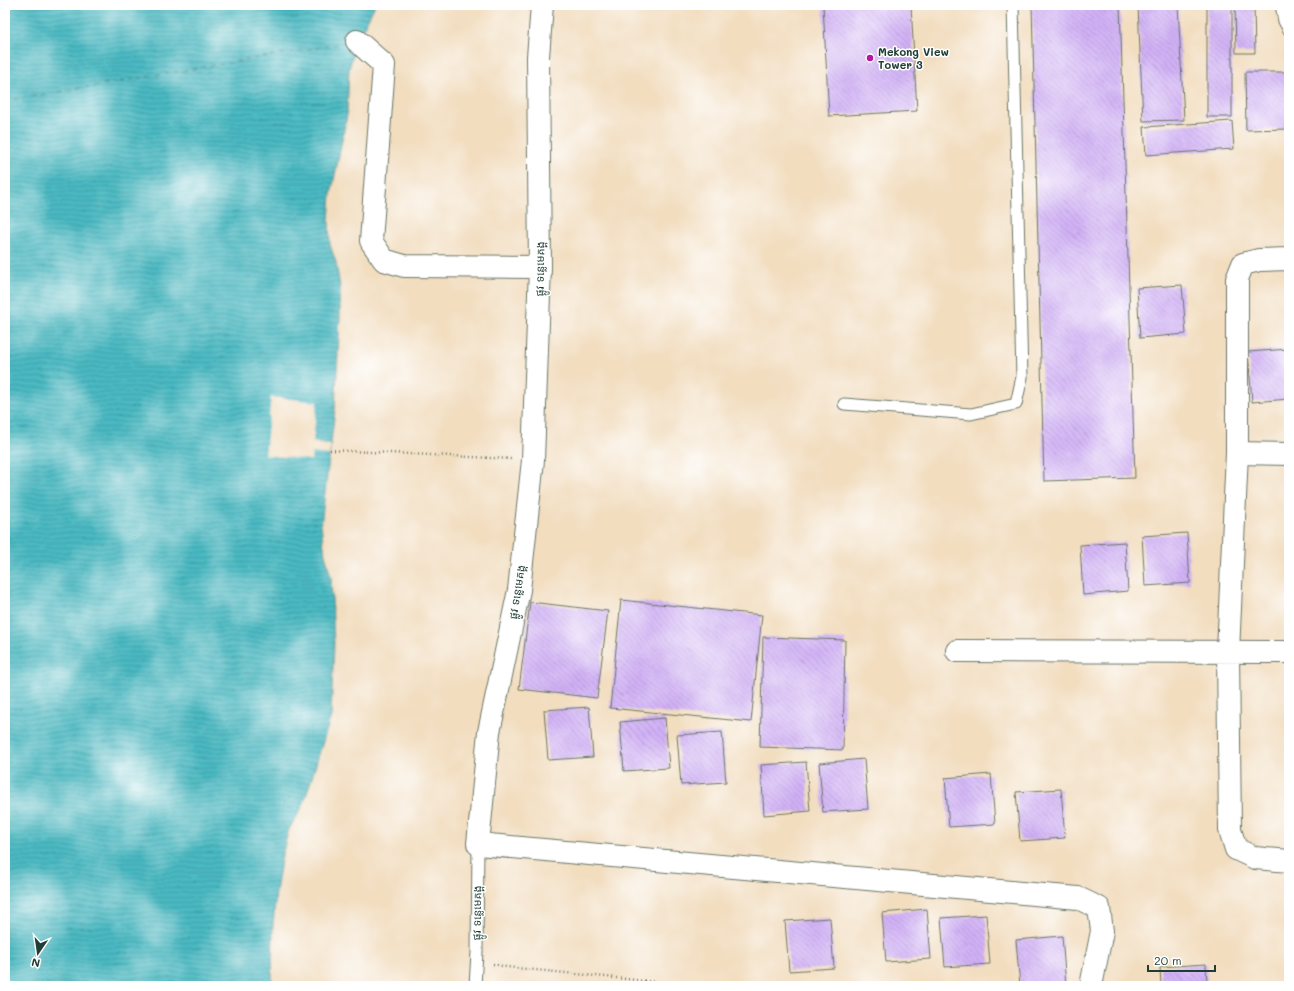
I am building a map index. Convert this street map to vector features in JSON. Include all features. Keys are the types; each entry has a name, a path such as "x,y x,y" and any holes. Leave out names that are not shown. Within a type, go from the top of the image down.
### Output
{"street":[{"name":"ផ្លូវ ទន្លេមេគង្គ","path":"478,844 489,732 519,590 532,460 540,267 538,57 542,5"},
{"path":"357,41 384,65 371,241 384,260 404,266 540,267"},
{"path":"1289,259 1259,260 1243,264 1237,279 1237,454 1228,652 1230,830 1236,849 1255,858 1289,861"},
{"path":"1237,454 1289,454"},
{"path":"958,651 1289,652"},
{"path":"478,844 1078,898 1099,908 1102,931 1091,986"}],"lane":[{"path":"844,404 971,414 1016,404 1022,377 1013,5"},
{"path":"1282,5 1284,21 1289,30"},
{"name":"ផ្លូវ ទន្លេមេគង្គ","path":"477,952 478,844"},
{"path":"475,986 477,952"}],"path":[{"path":"330,450 532,460"},
{"name":"ផ្លូវ ទន្លេមេគង្គ","path":"477,952 485,962 506,967 696,986"}],"water":[{"path":"5,5 375,5 357,41 349,69 347,115 331,195 329,220 330,245 336,262 340,287 340,317 335,410 321,525 325,554 331,577 334,643 331,716 303,806 289,829 282,855 276,892 273,925 272,986 5,986"}],"pier":[{"path":"271,397 317,402 313,442 331,445 329,455 312,453 311,460 265,455"}],"building":[{"name":"Mekong View Tower 3","path":"823,5 911,5 917,111 829,116"},
{"path":"1032,5 1120,5 1135,478 1044,481"},
{"path":"1138,5 1178,5 1184,120 1143,121"},
{"path":"1207,5 1232,5 1232,117 1207,117"},
{"path":"1235,5 1254,5 1255,53 1236,53"},
{"path":"1245,72 1289,72 1289,129 1246,130"},
{"path":"1232,121 1234,149 1146,155 1144,127"},
{"path":"1182,285 1186,334 1140,338 1137,288"},
{"path":"1289,349 1289,399 1252,402 1248,352"},
{"path":"1187,533 1190,583 1145,586 1142,536"},
{"path":"1125,542 1128,591 1083,595 1080,545"},
{"path":"621,600 762,615 751,722 610,708"},
{"path":"530,602 608,611 597,698 519,689"},
{"path":"763,637 845,640 843,750 760,747"},
{"path":"589,707 593,757 548,760 544,710"},
{"path":"665,718 669,768 624,771 620,722"},
{"path":"722,732 726,782 681,785 677,735"},
{"path":"864,759 868,809 823,812 819,763"},
{"path":"806,762 810,811 764,815 761,765"},
{"path":"991,774 995,824 949,827 945,778"},
{"path":"1061,789 1065,838 1020,841 1016,792"},
{"path":"927,909 931,959 886,962 882,913"},
{"path":"986,915 990,964 945,967 941,918"},
{"path":"830,918 834,968 789,971 785,921"},
{"path":"1062,936 1066,986 1020,986 1016,940"},
{"path":"1206,964 1207,986 1161,986 1160,967"}],"ferry route":[{"path":"5,101 346,43"}],"place":[{"name":"Mekong View Tower 3","path":"870,58"}]}
